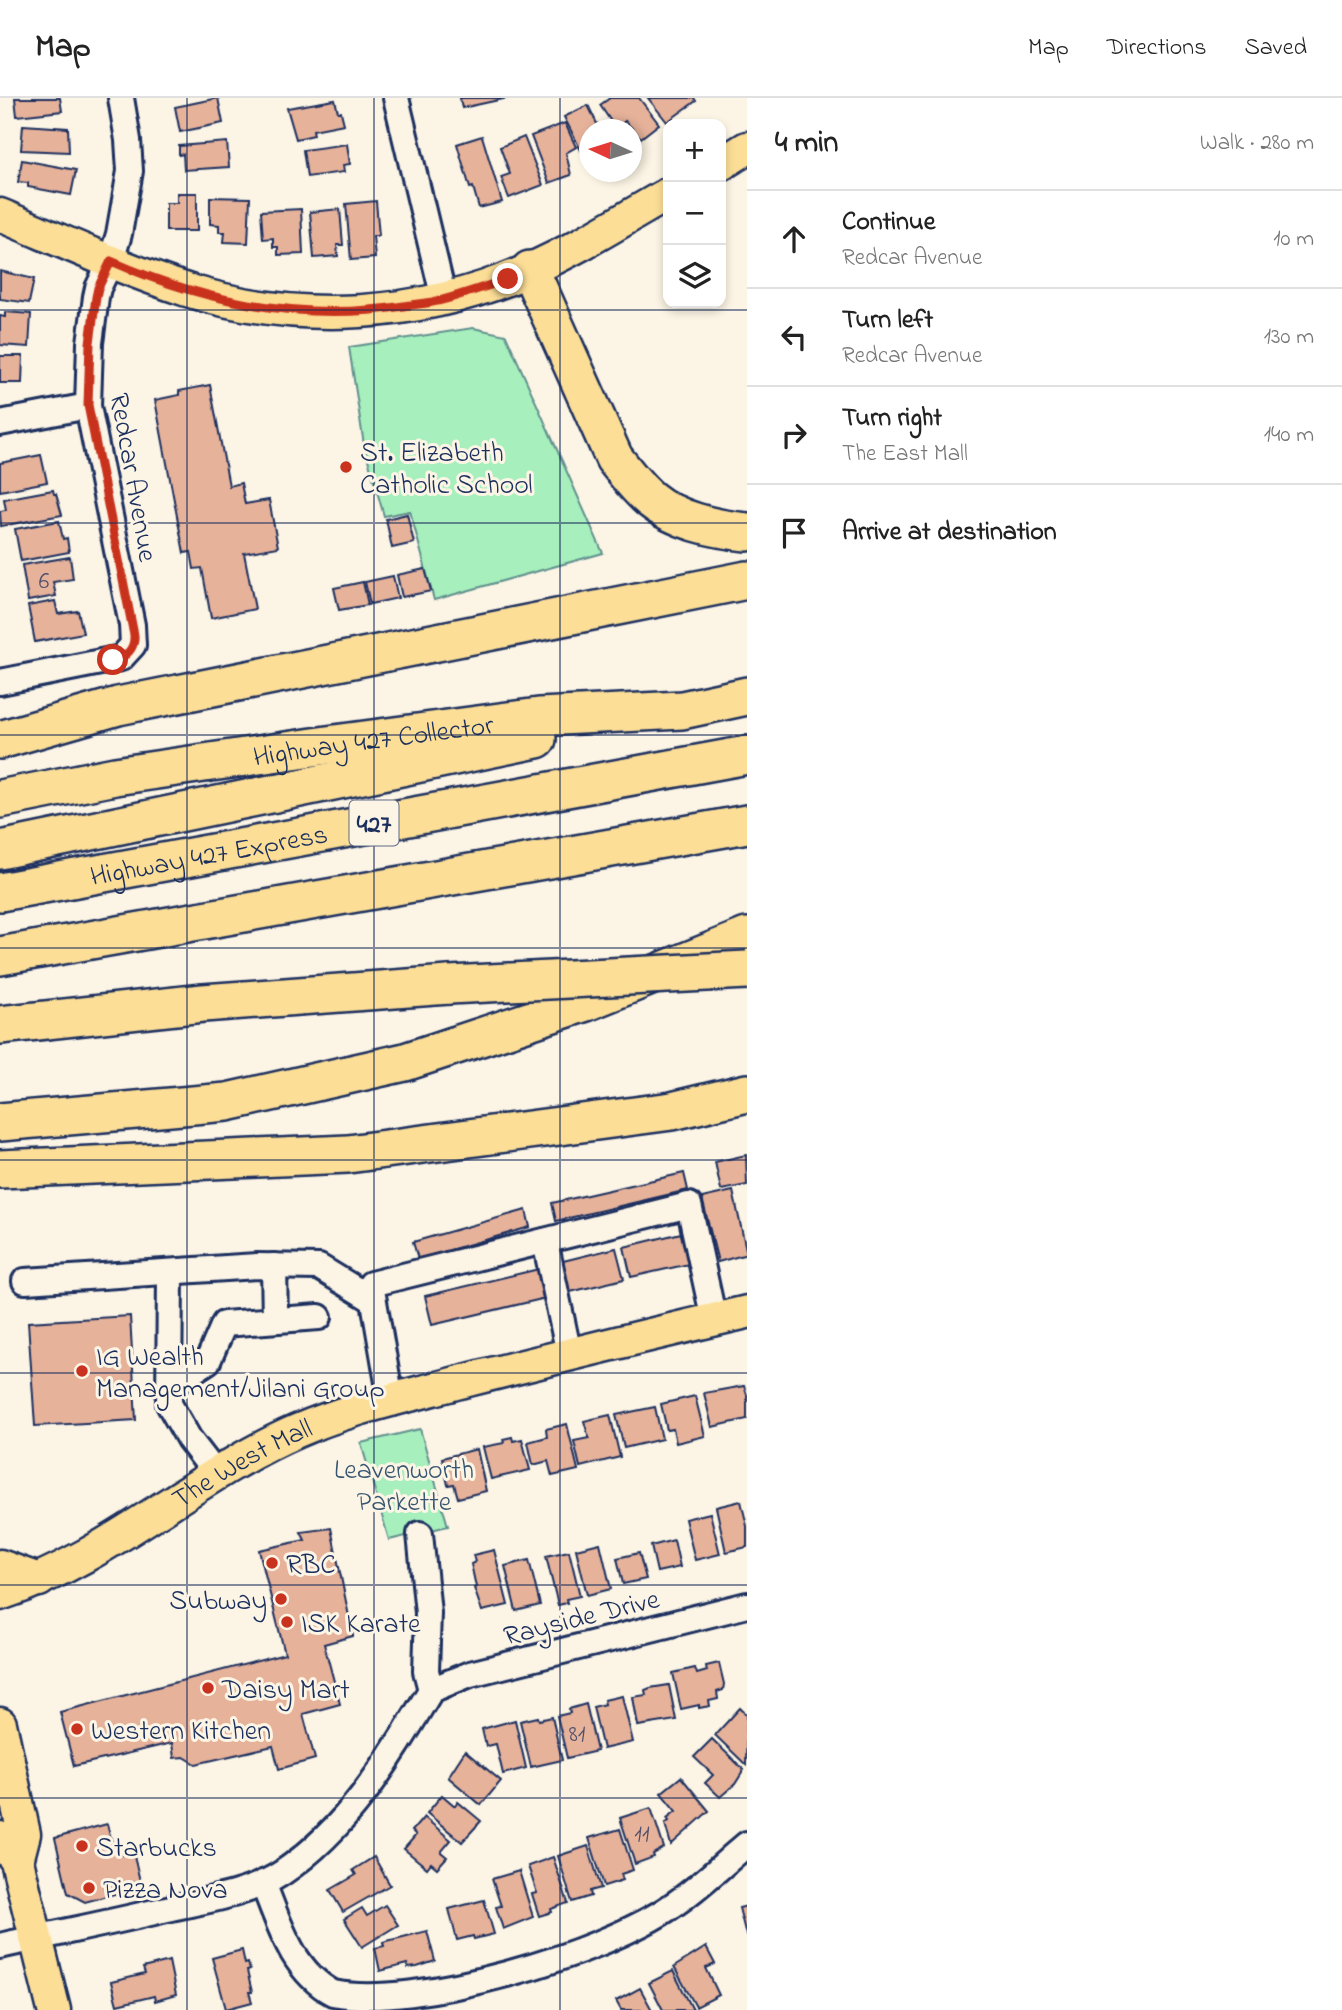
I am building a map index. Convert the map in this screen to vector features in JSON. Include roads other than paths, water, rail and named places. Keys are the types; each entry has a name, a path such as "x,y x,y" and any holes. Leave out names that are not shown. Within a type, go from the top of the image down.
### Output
{"highway":[{"path":"530,270 614,458 627,474 650,499 671,511 705,524 747,532"},
{"path":"0,740 118,706 747,580"},
{"name":"Highway 427 Collector","path":"0,799 115,776 393,736 550,716 682,710 747,696"},
{"path":"0,850 682,710"},
{"name":"Highway 427 Express","path":"0,892 747,755"},
{"name":"427","path":"0,956 747,824"},
{"path":"0,1122 226,1102 405,1062 586,1002 747,937"},
{"path":"0,1025 204,1003 449,985 747,970"},
{"path":"0,1169 348,1154 672,1111 747,1093"}],"main road":[{"path":"726,161 747,148"},
{"path":"0,215 111,261 188,290 218,298 297,312 368,311 444,299 530,270 663,197"},
{"name":"The West Mall","path":"0,1594 39,1580 71,1564 257,1450 297,1431 391,1400 747,1312"},
{"path":"0,1566 39,1580"},
{"path":"0,1724 24,1834 8,1849 36,1938 54,2010"}],"street":[{"name":"Redcar Avenue","path":"0,682 121,658 133,645 132,625 88,405 90,343 96,297 119,234 130,172 121,98"},
{"path":"396,98 444,299"},
{"path":"0,423 88,405"},
{"path":"25,1280 274,1266 319,1267 372,1292 545,1241 689,1205 714,1320"},
{"path":"545,1241 569,1354"},
{"path":"274,1266 275,1320"},
{"path":"170,1273 169,1404 189,1439 216,1475"},
{"path":"372,1292 391,1400"},
{"path":"170,1386 208,1361 224,1324 319,1317"},
{"path":"0,1945 186,1905 263,1883 282,1872 332,1832 376,1780 431,1689 426,1671 428,1613 420,1534"},
{"name":"Rayside Drive","path":"431,1689 470,1674 747,1605"},
{"path":"263,1883 293,1953 303,1969 317,1982 351,2001 369,2005 402,2005 471,1994 516,1982 617,1939 674,1905 747,1844"}],"place":[{"name":"St. Elizabeth Catholic School","path":"346,467"},
{"name":"IG Wealth Management/Jilani Group","path":"82,1371"},
{"name":"RBC","path":"272,1563"},
{"name":"Subway","path":"281,1599"},
{"name":"ISK Karate","path":"287,1622"},
{"name":"Daisy Mart","path":"208,1688"},
{"name":"Western Kitchen","path":"77,1729"},
{"name":"Starbucks","path":"82,1846"},
{"name":"Pizza Nova","path":"89,1888"}],"park label":[{"name":"Leavenworth Parkette","path":"404,1484"}]}
